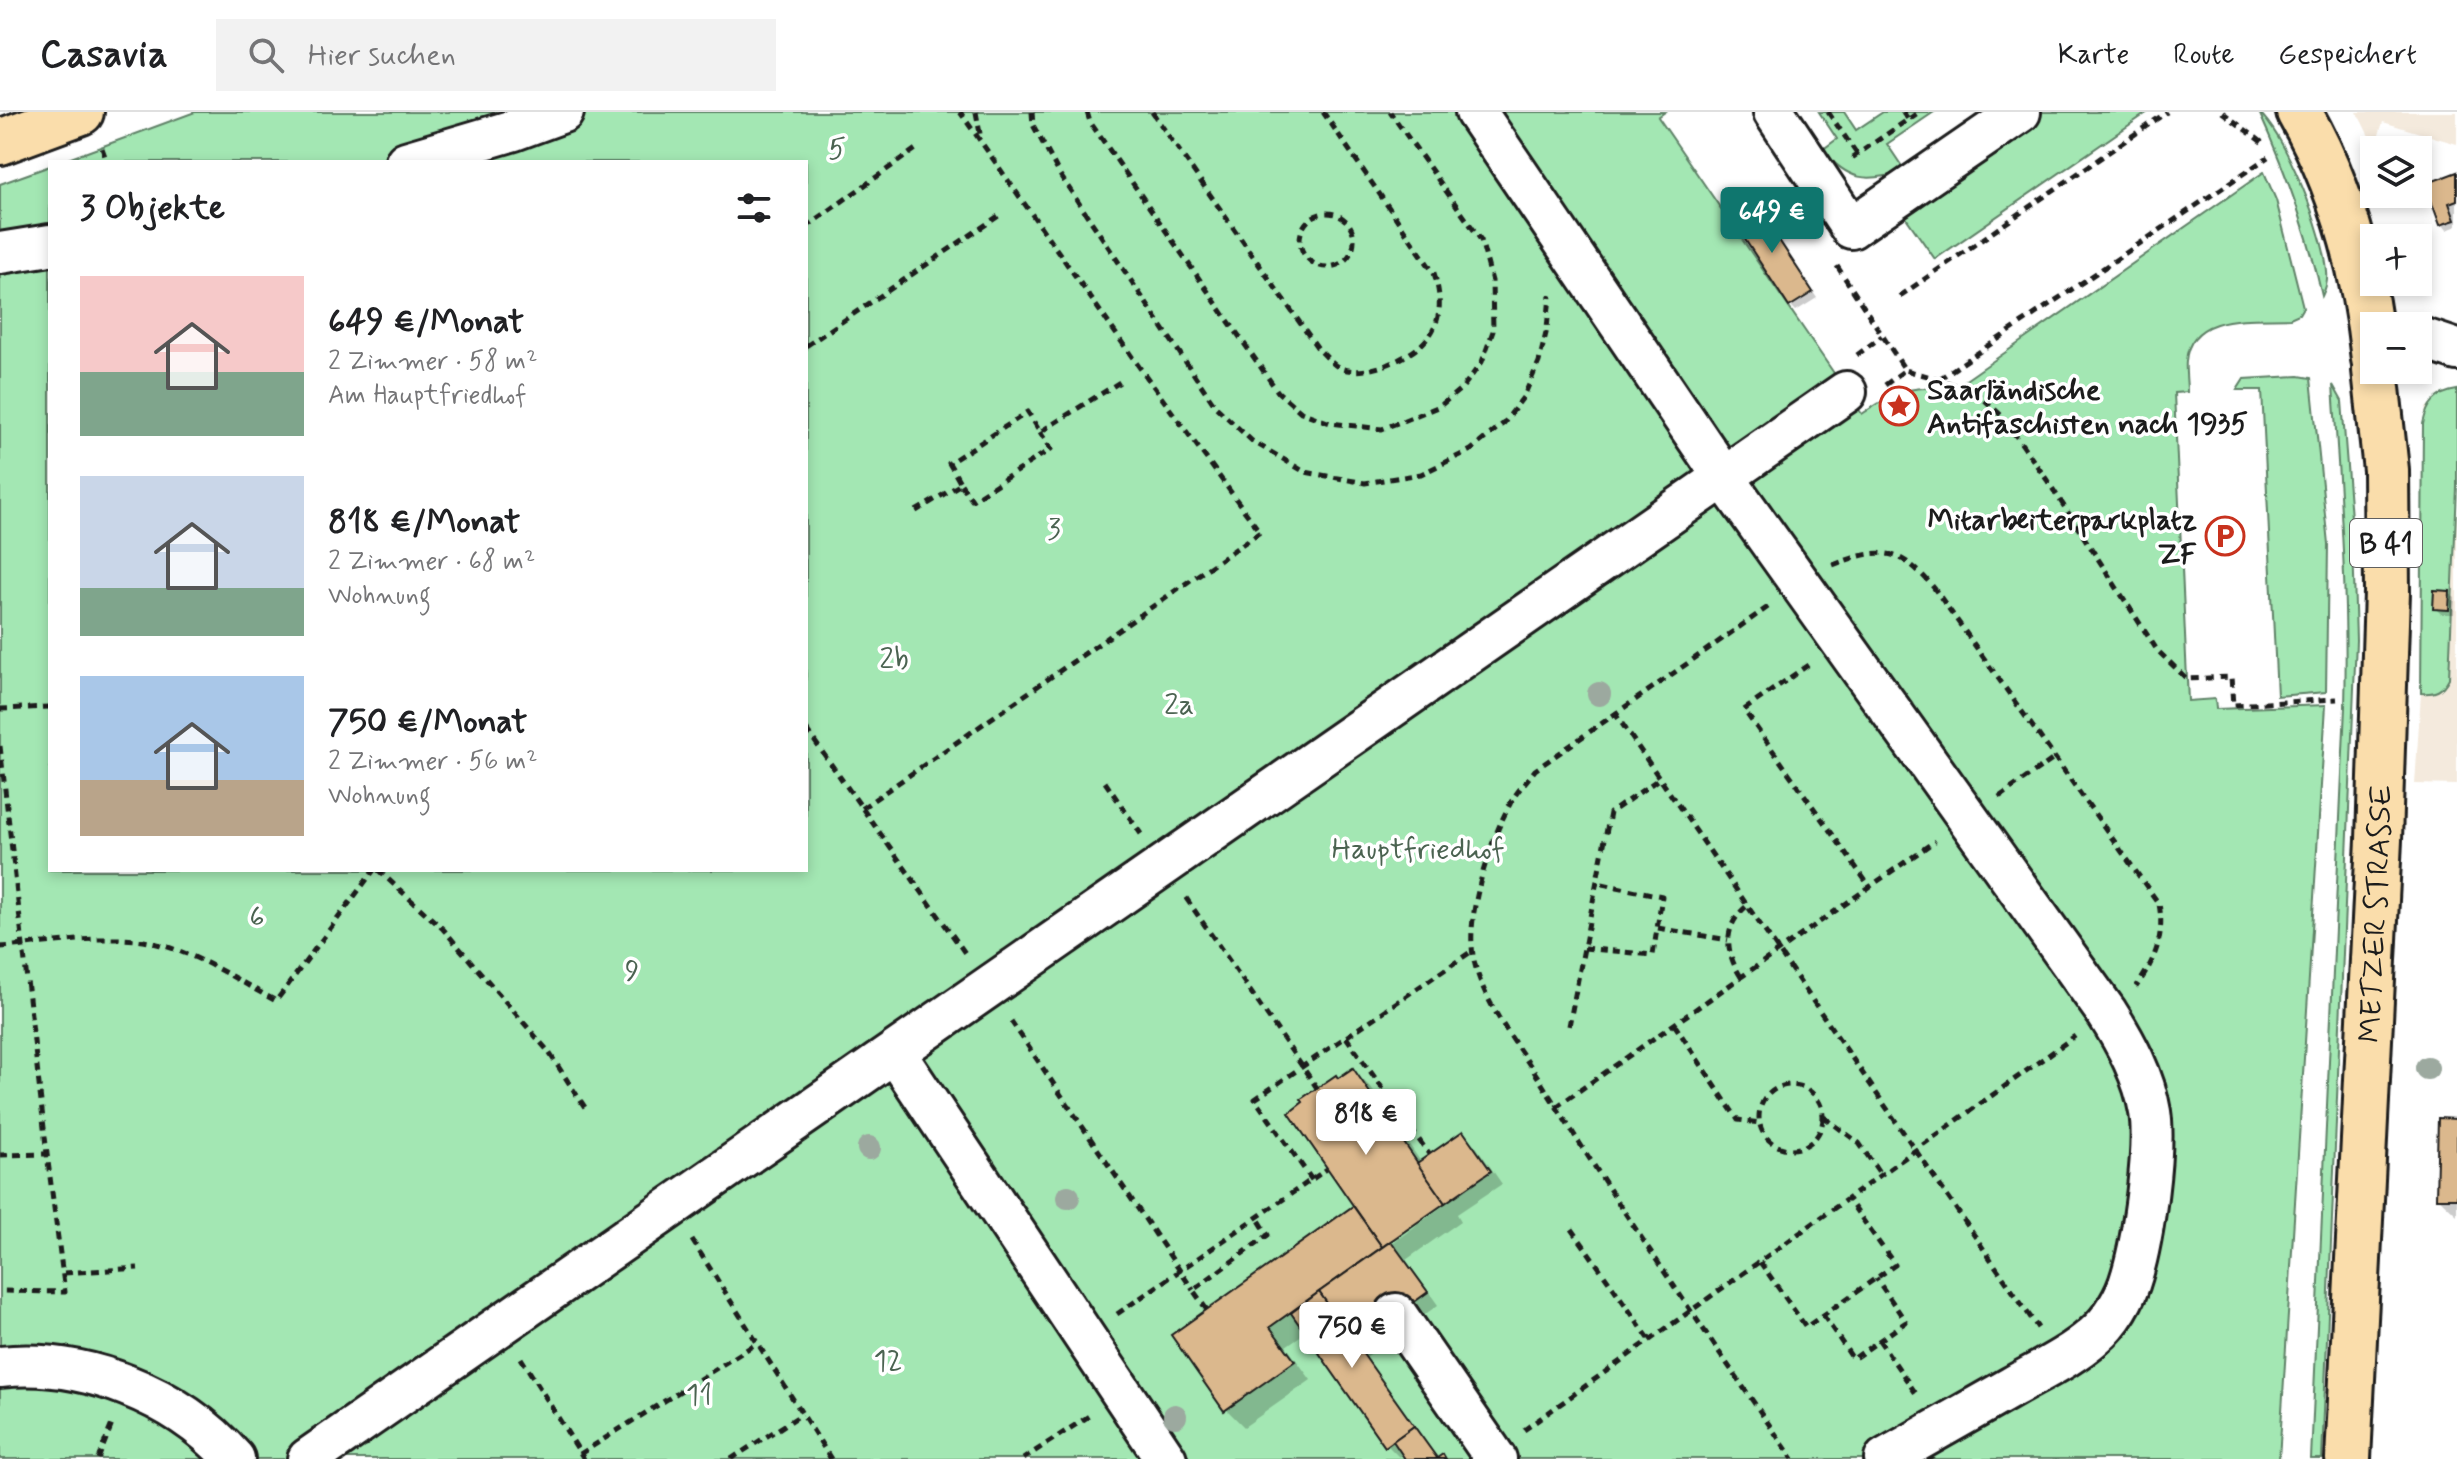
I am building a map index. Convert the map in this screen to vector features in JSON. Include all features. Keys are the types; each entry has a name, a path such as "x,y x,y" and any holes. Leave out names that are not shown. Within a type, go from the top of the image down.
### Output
{"main road":[{"path":"0,142 81,112"},
{"path":"2299,112 2325,164 2340,204 2371,312"},
{"name":"METZER STRASSE","path":"2348,1459 2387,592 2386,470 2377,384"}],"street":[{"path":"413,160 563,112"},
{"path":"1476,112 1723,476 1814,576 1842,641 2107,1013 2127,1045 2150,1113 2151,1144 2146,1199 2132,1276 2113,1316 2094,1336 2060,1360 1885,1459"},
{"path":"1774,112 1851,228 2020,112"},
{"path":"0,253 48,245"},
{"path":"2432,342 2457,350"},
{"path":"308,1459 1846,392"},
{"path":"895,1053 1166,1459"},
{"path":"1396,1314 1494,1456"},
{"path":"0,1367 56,1368 90,1374 127,1386 183,1414 221,1444 234,1459"}],"path":[{"path":"862,808 1260,532 1131,356 960,112"},
{"path":"976,112 982,143"},
{"path":"1032,112 1033,125 1060,175 1216,407 1252,441 1305,472 1365,483 1421,474 1471,450 1504,423 1524,396 1539,362 1547,329 1550,293"},
{"path":"1087,112 1090,122 1278,392 1301,412 1330,423 1382,429 1440,406 1463,387 1482,362 1493,331 1492,281 1481,240 1390,112"},
{"path":"1152,112 1319,350 1336,366 1355,372 1407,357 1423,346 1436,327 1439,289 1434,273 1323,112"},
{"path":"1828,112 1857,154 1919,112"},
{"path":"1903,112 1908,119"},
{"path":"1900,296 2167,112"},
{"path":"2222,112 2263,143"},
{"path":"808,226 920,146"},
{"path":"1939,379 2268,157"},
{"path":"808,345 1003,213"},
{"path":"1328,213 1346,220 1354,236 1354,245 1347,259 1330,267 1314,264 1306,258 1300,241 1301,231 1310,219 1328,213"},
{"path":"1834,261 1905,370 1978,394 2002,416 2157,650 2187,679 2231,677 2233,705 2337,699"},
{"path":"1040,432 1123,380"},
{"path":"1028,412 1051,449 972,500 961,484 949,463 1028,412"},
{"path":"916,511 961,484"},
{"path":"1494,1456 1690,1311 2107,1013 2131,993 2147,972 2158,947 2162,923 2159,904 1920,571 1901,556 1883,552 1860,554 1814,576 1614,712 1535,770 1511,802 1493,844 1473,921 1472,951 1478,981 1556,1107 1690,1311 1793,1459"},
{"path":"1842,641 1744,710 1870,887"},
{"path":"0,709 48,707"},
{"path":"1614,712 2060,1360"},
{"path":"808,732 989,988 1207,1310"},
{"path":"0,746 65,1292 0,1291"},
{"path":"1556,1107 2055,758"},
{"path":"1569,1026 1610,813 1660,778"},
{"path":"1105,782 1122,806"},
{"path":"1163,865 1317,1088"},
{"path":"0,947 96,939 138,940 209,965 276,1001 374,872"},
{"path":"378,872 443,929 548,1051 588,1112"},
{"path":"1584,948 1653,955 1662,896 1597,883"},
{"path":"1741,977 1729,954 1728,940 1738,913 1748,905"},
{"path":"1658,928 1728,940"},
{"path":"1312,1180 1255,1099 1472,951"},
{"path":"1674,1024 1738,1120 1760,1123"},
{"path":"1346,1037 1429,1154"},
{"path":"1789,1085 1809,1090 1822,1107 1824,1117 1817,1137 1809,1144 1789,1149 1770,1141 1760,1123 1763,1102 1778,1088 1789,1085"},
{"path":"1824,1117 1859,1143 1881,1175"},
{"path":"0,1155 47,1154"},
{"path":"1084,1337 1327,1169"},
{"path":"1760,1262 1806,1327 1895,1265 1848,1199"},
{"path":"671,1207 831,1459"},
{"path":"1193,1290 1268,1235 1257,1217"},
{"path":"1572,1229 1650,1340"},
{"path":"63,1273 138,1268"},
{"path":"1823,1315 1853,1359 1906,1322 1876,1278"},
{"path":"501,1326 582,1457 757,1343"},
{"path":"1879,1340 1940,1428"},
{"path":"1023,1459 1121,1395"},
{"path":"731,1459 802,1414"}],"shaded area":[{"path":"2357,112 2457,112 2457,144 2383,122 2379,136 2369,136"},
{"path":"2457,390 2457,785 2415,784 2421,693 2423,424 2426,408 2440,394"}],"green space":[{"name":"Hauptfriedhof","path":"195,112 1665,112 1658,117 1862,414 1883,401 1914,389 1950,391 2264,172 2276,200 2303,307 2299,314 2290,318 2242,319 2211,326 2199,333 2190,345 2186,361 2187,392 2174,393 2188,701 2215,699 2216,709 2326,705 2279,1459 0,1459 0,184 48,167 48,872 808,872 808,160 65,160"},
{"path":"1819,112 1844,112 1856,130 1883,112 1934,112 1887,144 1905,171 1869,178 1859,177 1841,168 1822,150 1837,139"},
{"path":"2020,112 2148,112 1935,259 1893,199"},
{"path":"2259,112 2281,143 2312,211 2327,272 2322,296 2295,202"},
{"path":"2311,378 2328,544 2326,692 2277,696 2262,390 2237,390 2244,379"},
{"path":"2333,385 2342,401 2353,544 2356,640 2322,1459 2311,1459 2346,667 2341,505"},
{"path":"2457,390 2457,487 2449,678 2438,691 2421,693 2423,424 2434,401 2443,394"}],"building":[{"path":"2457,172 2457,200 2449,203 2455,220 2440,225 2432,203 2432,181"},
{"path":"1754,202 1813,292 1789,307 1731,218"},
{"path":"2434,590 2450,591 2449,610 2433,609"},
{"path":"1353,1068 1445,1203 1382,1247 1289,1113 1303,1102 1301,1099 1336,1075 1338,1078"},
{"path":"2438,1118 2457,1119 2457,1198 2436,1198"},
{"path":"1463,1131 1491,1171 1445,1203 1417,1163"},
{"path":"1353,1206 1382,1247 1270,1327 1295,1361 1224,1411 1171,1335"},
{"path":"1391,1241 1428,1292 1356,1344 1319,1292"},
{"path":"1319,1292 1414,1426 1385,1447 1291,1313"},
{"path":"1414,1426 1437,1458 1443,1454 1446,1459 1405,1459 1393,1441"}],"place":[{"name":"Saarländische Antifaschisten nach 1935","path":"1899,406"},
{"name":"Mitarbeiterparkplatz ZF","path":"2225,536"}],"park label":[{"name":"5","path":"837,148"},
{"name":"3","path":"1054,528"},
{"name":"2b","path":"894,658"},
{"name":"2a","path":"1179,704"},
{"name":"6","path":"257,916"},
{"name":"9","path":"632,970"},
{"name":"12","path":"888,1360"},
{"name":"11","path":"699,1394"}]}
